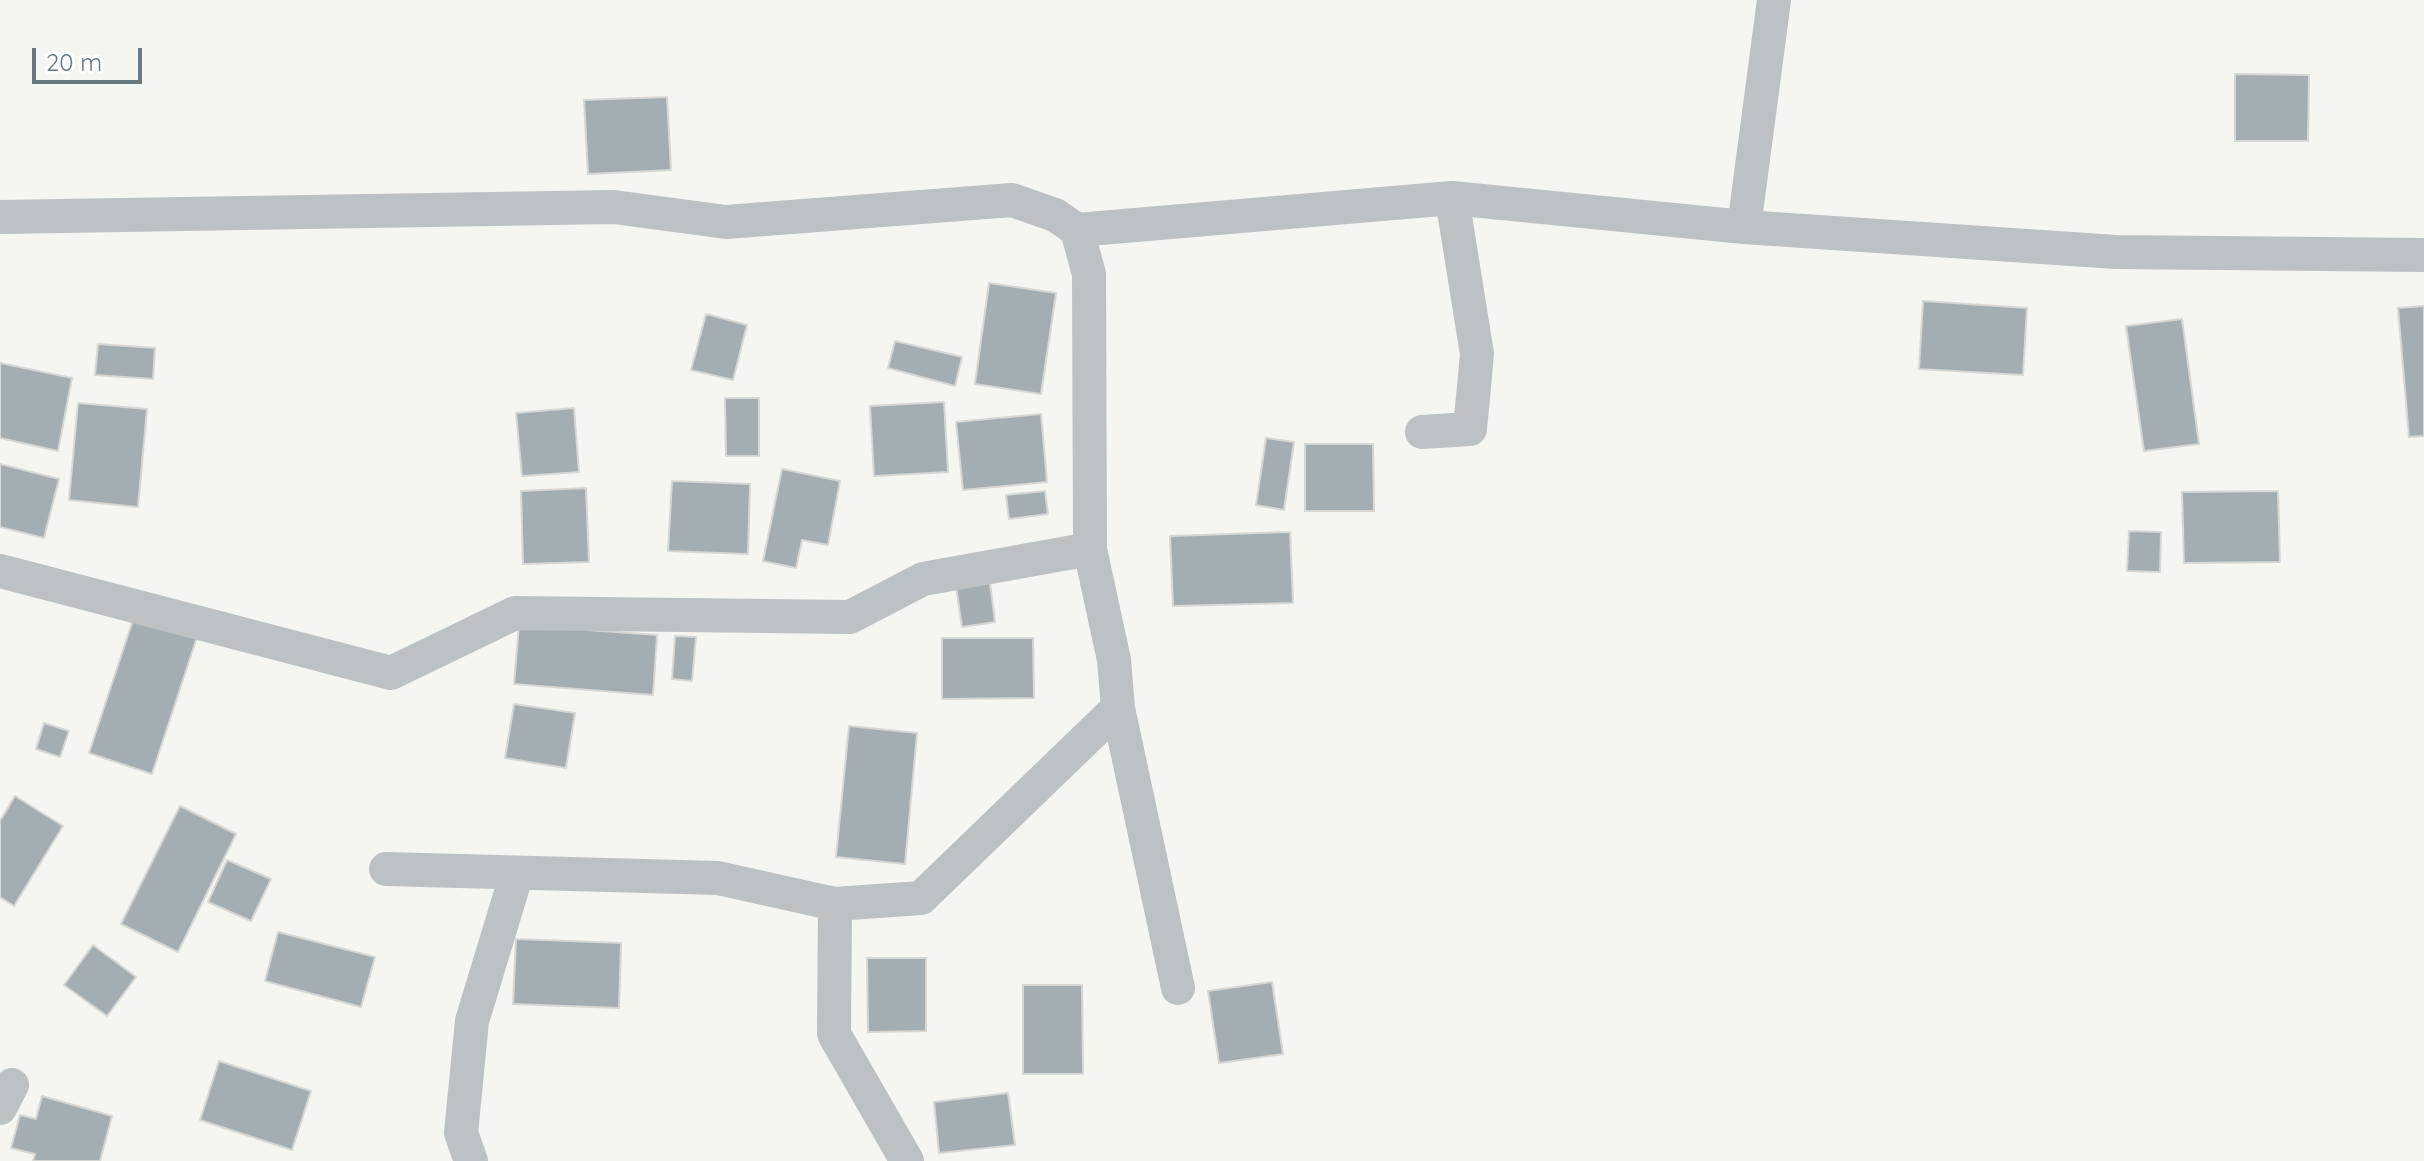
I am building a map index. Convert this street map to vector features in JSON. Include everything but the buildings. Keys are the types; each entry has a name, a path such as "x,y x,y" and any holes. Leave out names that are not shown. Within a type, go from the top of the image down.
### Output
{"street":[{"path":"1744,227 1774,0"},
{"path":"1422,432 1470,429 1477,354 1452,198"},
{"path":"0,217 614,207 726,222 1012,200 1055,215 1077,230 1452,198 1744,227 2116,252 2424,255"},
{"path":"1077,230 1089,274 1090,549 1114,660 1118,708 1178,988"},
{"path":"0,571 391,673 515,613 850,617 923,579 1090,549"},
{"path":"386,869 718,878 835,904 921,898 1118,708"},
{"path":"471,1161 461,1133 472,1021 517,873"},
{"path":"835,904 834,1034 907,1161"}]}
